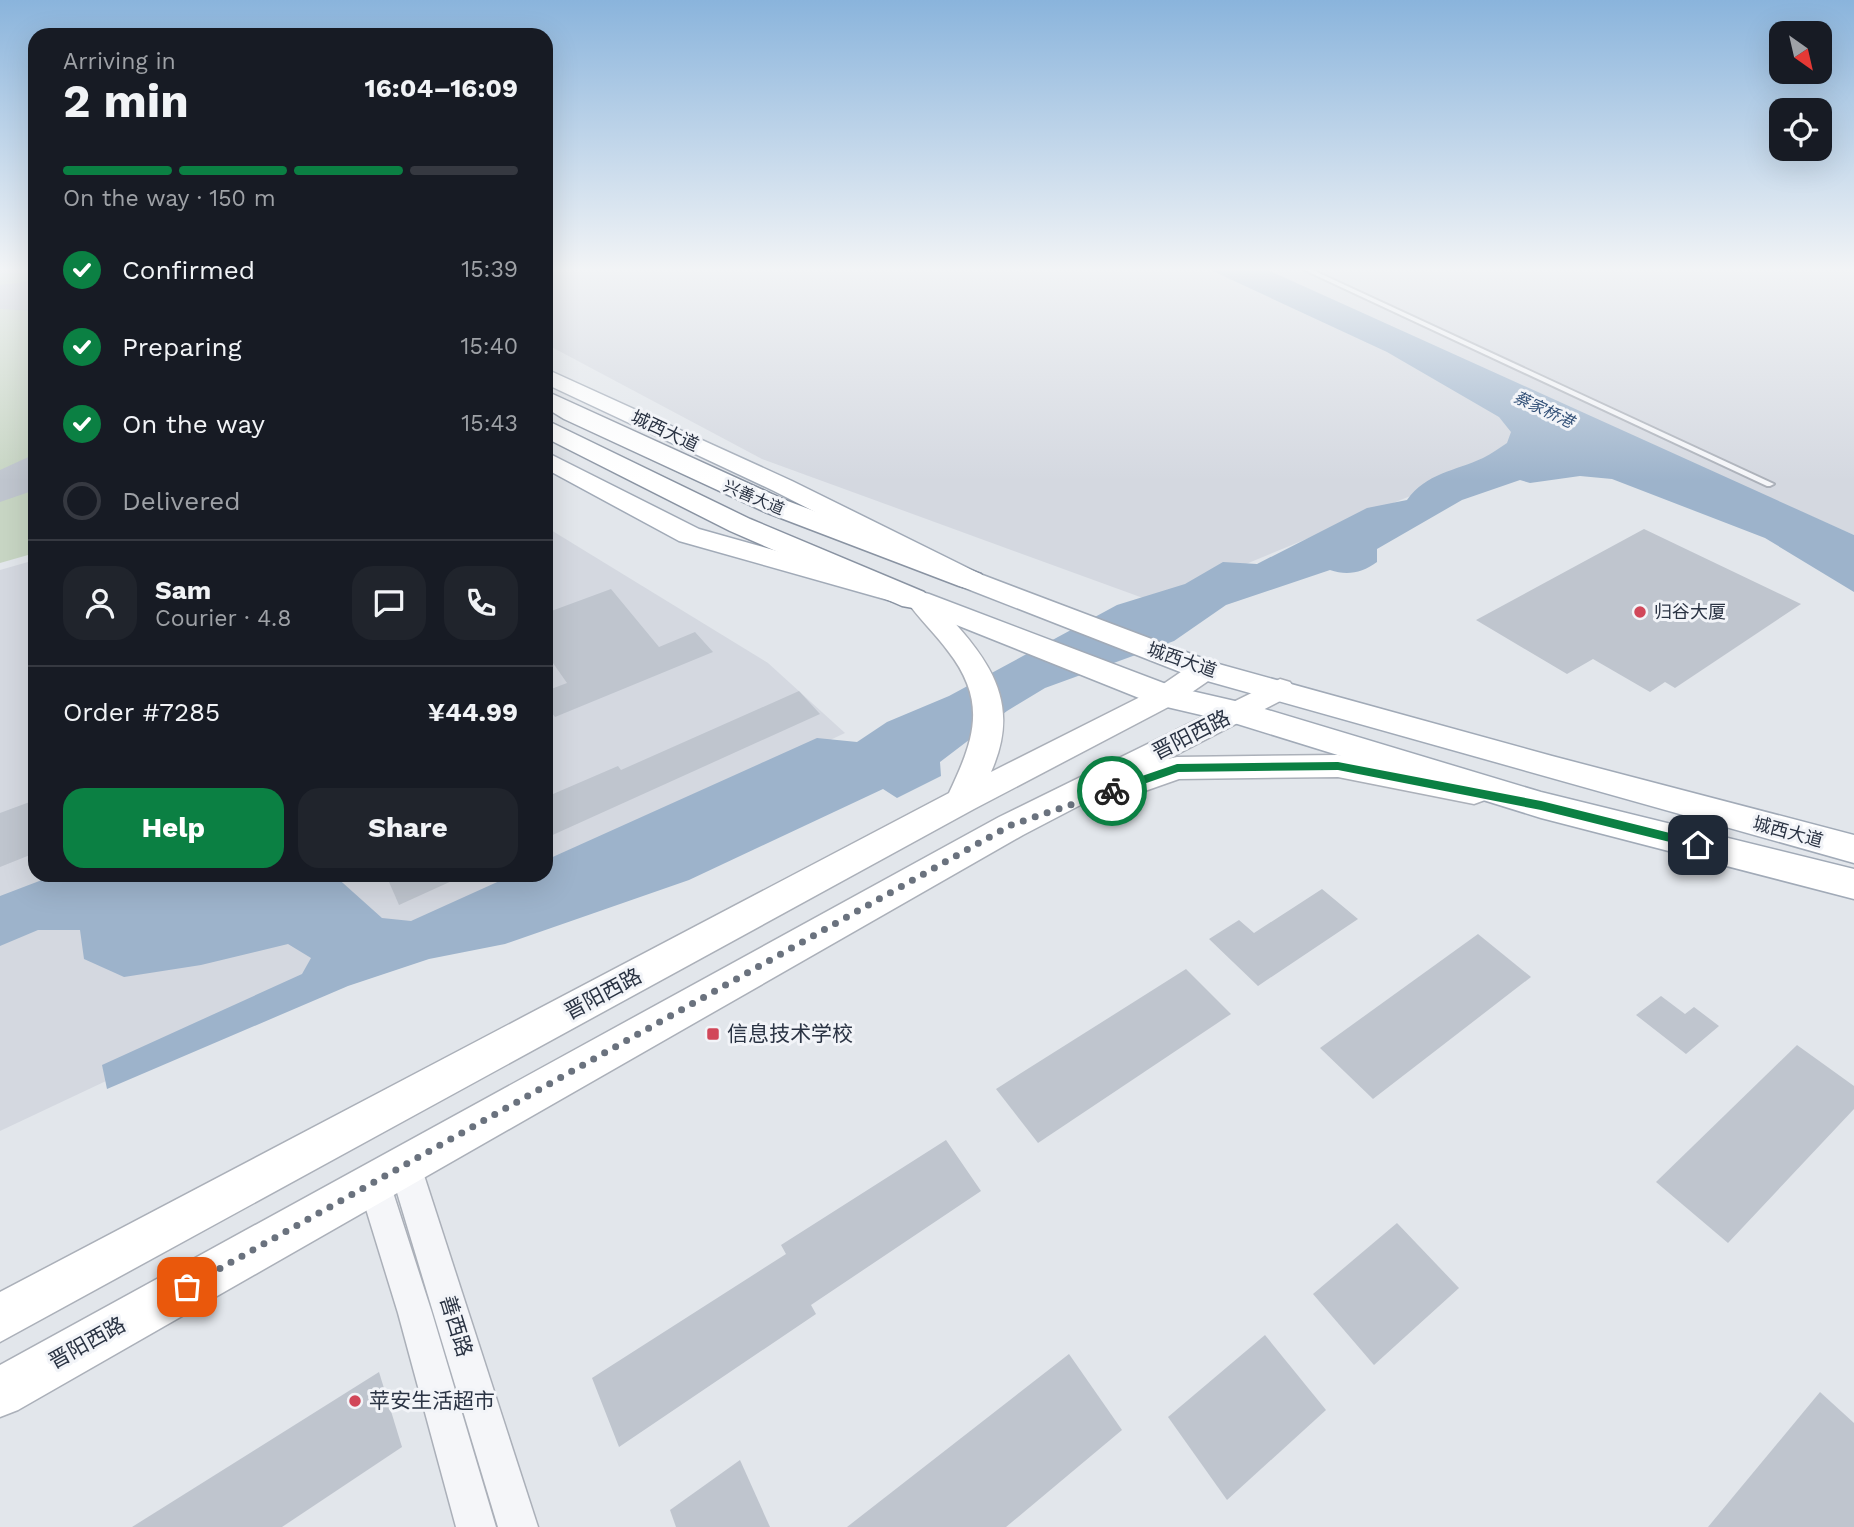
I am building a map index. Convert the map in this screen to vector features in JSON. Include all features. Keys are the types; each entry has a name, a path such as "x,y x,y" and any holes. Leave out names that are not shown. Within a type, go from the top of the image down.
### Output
{"highway":[{"name":"兴善大道","path":"553,402 585,420 775,506 970,580"},
{"name":"兴善大道","path":"553,432 740,526 916,600"}],"main road":[{"name":"城西大道","path":"553,379 783,486 970,580 1204,670 1854,849"},
{"name":"城西大道","path":"553,463 689,535 916,600 1166,696 1236,712 1541,805 1854,884"},
{"path":"916,600 971,661 986,686 990,713 988,737 962,801"},
{"name":"晋阳西路","path":"0,1318 962,801 1166,696 1204,670"},
{"name":"晋阳西路","path":"0,1392 1011,825 1280,689"},
{"path":"1011,825 1177,768 1338,766 1541,805"}],"street":[{"name":"善西路","path":"390,1174 415,1313 476,1527"},
{"name":"善西路","path":"390,1174 518,1527"}],"lane":[{"path":"1455,338 1770,484"}],"shaded area":[{"path":"553,338 1854,338 1854,535 1594,420 1154,602 762,459 553,348"},
{"path":"553,531 768,663 845,733 553,871"},
{"path":"28,562 28,882 528,882 0,1131 0,570"}],"green space":[{"path":"0,338 28,338 28,555 0,563"}],"water":[{"name":"蔡家桥港","path":"1357,338 1419,338 1854,535 1854,592 1765,538 1612,479 1580,476 1530,483 1520,480 1462,500 1377,549 1377,562 1366,569 1348,573 1330,570 1226,605 1174,641 1045,688 1007,711 940,762 941,776 897,798 883,789 689,880 505,944 429,959 348,986 107,1089 102,1065 302,974 311,958 288,944 201,965 124,977 84,959 80,930 38,930 0,946 0,896 37,882 342,882 382,918 411,921 497,882 553,882 553,857 817,738 857,742 887,722 949,696 1117,605 1185,584 1223,562 1257,564 1367,508 1407,500 1432,478 1483,458 1507,443 1511,432 1499,417 1387,352"}],"building":[{"path":"28,457 28,492 0,502 0,470"},
{"name":"归谷大厦","path":"1644,529 1801,604 1675,688 1665,682 1650,692 1593,659 1567,674 1476,620"},
{"path":"611,589 659,647 695,632 713,652 555,717 553,688 567,683 553,663 553,610"},
{"path":"799,691 820,714 553,835 553,794 618,766 621,770"},
{"path":"28,803 28,856 0,867 0,813"},
{"path":"389,882 450,882 399,905"},
{"path":"1322,889 1358,919 1258,986 1209,939 1239,920 1254,933"},
{"path":"1478,934 1531,977 1373,1099 1320,1048"},
{"path":"1186,969 1231,1014 1038,1143 996,1089"},
{"path":"1661,996 1685,1014 1694,1007 1719,1026 1686,1054 1636,1015"},
{"path":"1797,1045 1854,1086 1854,1109 1728,1243 1656,1182"},
{"path":"946,1140 981,1191 811,1305 816,1314 619,1447 592,1378 786,1254 781,1245"},
{"path":"1397,1223 1459,1288 1374,1365 1313,1294"},
{"path":"1265,1335 1326,1410 1227,1500 1168,1417"},
{"path":"1069,1354 1122,1430 1006,1527 847,1527"},
{"path":"379,1372 402,1447 282,1527 132,1527"},
{"path":"1820,1392 1854,1423 1854,1527 1708,1527"},
{"path":"740,1460 770,1527 676,1527 670,1510"}],"way so far":[{"path":"187,1287 1011,825 1112,791"}],"place":[{"name":"归谷大厦","path":"1640,612"},
{"name":"信息技术学校","path":"713,1034"},
{"name":"苹安生活超市","path":"355,1401"}],"route":[{"path":"1112,791 1177,768 1338,766 1541,805 1698,845"}]}
